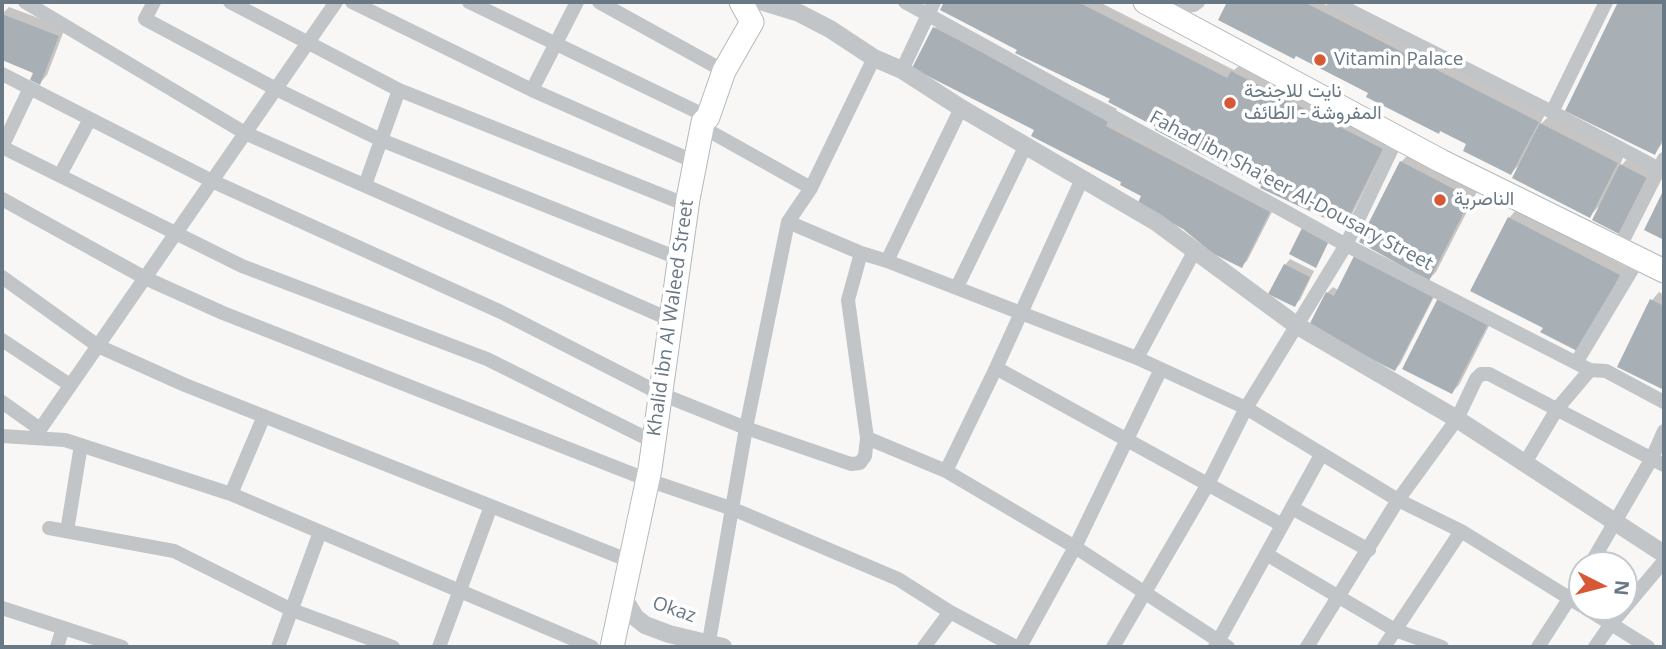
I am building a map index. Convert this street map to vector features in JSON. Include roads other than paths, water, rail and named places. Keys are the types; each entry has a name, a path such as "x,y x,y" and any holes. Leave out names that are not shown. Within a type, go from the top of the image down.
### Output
{"main road":[{"path":"741,2 752,23"},
{"path":"1154,6 1397,138 1664,271"},
{"name":"Khalid ibn Al Waleed Street","path":"612,647 648,480 695,162 705,122 724,71 752,23"}],"street":[{"path":"25,2 245,133 671,320"},
{"path":"154,2 145,19 276,89 381,140 680,259"},
{"path":"230,2 399,90 687,205"},
{"path":"37,434 336,2"},
{"path":"352,2 532,90 695,162"},
{"path":"469,2 705,122 811,188"},
{"path":"532,90 577,2"},
{"path":"599,2 724,71"},
{"name":"Fahad ibn Sha'eer Al-Dousary Street","path":"905,2 931,9 1346,245 1590,370 1606,371 1664,402"},
{"path":"1154,6 1194,5 1198,2"},
{"path":"1334,2 1662,164 1629,253 1576,363"},
{"path":"1552,112 1606,2"},
{"path":"752,23 766,3 799,13 830,29 874,58 902,70 961,108 1156,222 1296,325 1457,419 1664,554"},
{"path":"902,70 931,9"},
{"path":"713,646 746,428 788,222 811,188 874,58"},
{"path":"2,74 212,181 501,313 661,394 746,428 851,464 860,463 865,456 867,438 848,300 861,253"},
{"path":"30,88 2,147 242,266 487,359 654,442"},
{"path":"365,186 399,90"},
{"path":"887,261 961,108"},
{"path":"60,175 90,119"},
{"path":"1113,647 1208,484 1247,408 1346,245 1397,138"},
{"path":"957,287 1026,145"},
{"path":"946,471 1082,179"},
{"path":"2,199 145,278 223,313 648,480 733,509 898,579 950,612 1018,647 1075,547 1161,369"},
{"path":"788,222 861,253 957,287 1137,358 1247,408 1321,455 1398,500 1461,531 1568,597"},
{"path":"1137,358 1195,250"},
{"path":"2,277 98,345 185,385 631,561"},
{"path":"2,340 70,385"},
{"path":"996,368 1282,525"},
{"path":"1525,463 1557,409 1590,370"},
{"path":"1307,647 1398,500 1457,419 1481,374 1489,374 1658,461"},
{"path":"2,402 37,434"},
{"path":"231,494 264,416"},
{"path":"1599,551 1658,461 1664,430"},
{"path":"2,436 37,434 65,440 231,494 592,647"},
{"path":"867,438 946,471 1075,547 1220,645 1321,455"},
{"path":"67,531 80,445"},
{"path":"439,647 491,506"},
{"path":"1292,508 1369,550"},
{"path":"49,528 174,551 292,610 393,647"},
{"path":"1384,647 1461,531"},
{"path":"278,647 320,532"},
{"path":"1266,554 1395,630 1443,647"},
{"path":"1595,647 1664,561"},
{"name":"Okaz","path":"623,597 635,617 645,625 713,646"},
{"path":"2,608 122,647"},
{"path":"924,647 950,612"},
{"path":"1538,647 1568,616"},
{"path":"1606,621 1648,647"},
{"path":"57,647 63,628"}],"place":[{"name":"Vitamin Palace","path":"1320,60"},
{"name":"نايت للاجنحة المفروشة - الطائف","path":"1230,103"},
{"name":"الناصرية","path":"1440,200"}]}
